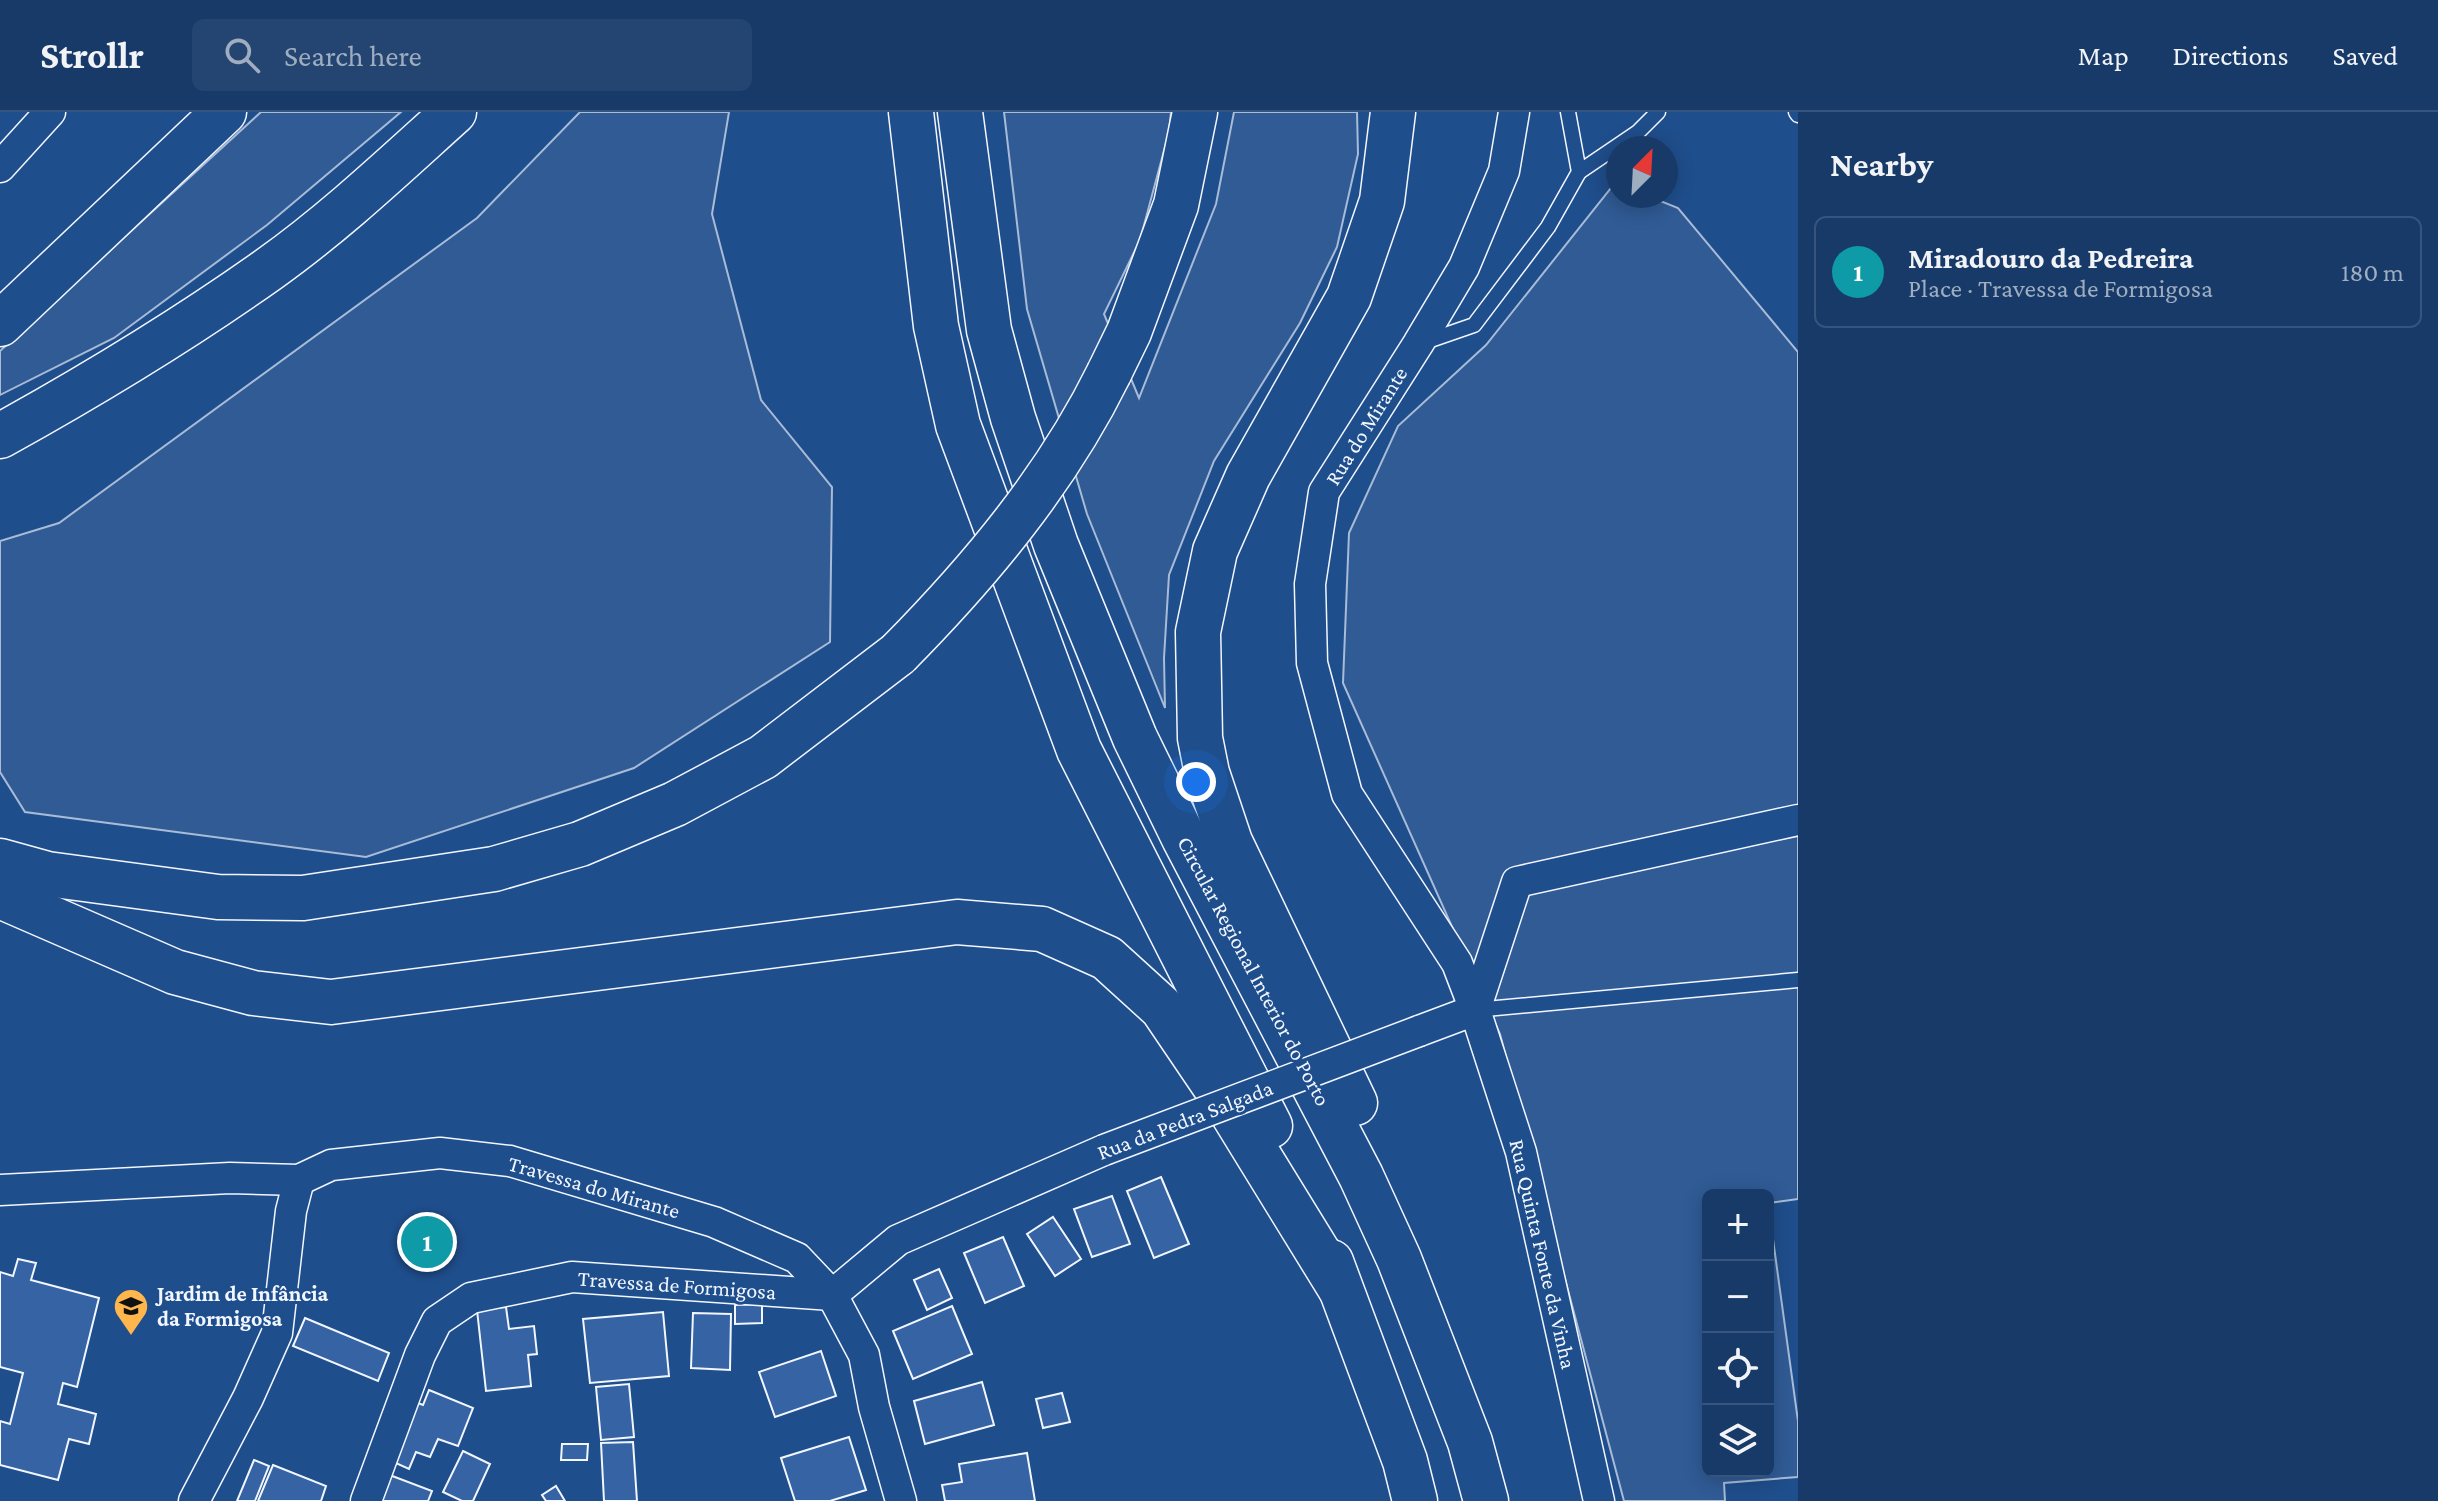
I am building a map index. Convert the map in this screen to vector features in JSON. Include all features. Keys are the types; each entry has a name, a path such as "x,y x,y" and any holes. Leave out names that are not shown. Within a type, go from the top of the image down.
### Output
{"highway":[{"path":"0,324 224,112"},
{"path":"0,436 86,389 270,269 353,203 454,112"},
{"path":"911,112 936,326 958,425 1079,750 1297,1179 1322,1236 1405,1461 1415,1501"},
{"name":"Circular Regional Interior do Porto","path":"960,112 989,330 1013,418 1056,545 1135,738 1361,1176 1399,1259 1470,1442 1486,1501"},
{"path":"0,861 47,874 218,897 303,898 494,869 580,844 675,804 763,757 898,654 941,610 1016,520 1075,435 1129,332 1176,205 1195,112"},
{"path":"1393,112 1382,201 1349,297 1248,476 1215,551 1198,632 1200,738 1217,808 1230,842 1371,1139 1399,1259"},
{"path":"0,896 175,972 253,993 331,1002 957,922 1042,929 1107,958 1162,1008 1225,1101 1340,1288"}],"street":[{"path":"0,167 50,112"},
{"name":"Rua do Mirante","path":"1475,1010 1457,963 1347,794 1312,663 1310,584 1324,492 1464,267 1504,171 1514,112"},
{"path":"1475,1010 1517,882 1798,820"},
{"name":"Rua da Pedra Salgada","path":"832,1295 898,1240 1104,1150 1475,1010"},
{"name":"Rua Quinta Fonte da Vinha","path":"1475,1010 1521,1152 1599,1501"},
{"name":"Travessa do Mirante","path":"0,1190 230,1178 299,1180 331,1165 440,1153 510,1161 714,1222 797,1258 832,1295 864,1355 874,1407 901,1501"},
{"path":"194,1501 248,1398 277,1333 291,1211 299,1180"},
{"name":"Travessa de Formigosa","path":"366,1501 420,1355 437,1321 471,1298 572,1277 832,1295"}],"lane":[{"path":"1568,112 1579,172"},
{"path":"1418,344 1474,325 1548,227 1579,172 1638,132 1658,112"},
{"path":"1475,1010 1798,980"}],"shaded area":[{"path":"261,112 401,112 267,225 114,338 0,395 0,351"},
{"path":"580,112 729,112 712,214 761,400 832,487 830,642 634,768 366,857 25,812 0,772 0,541 59,523 477,218"},
{"path":"1004,112 1171,112 1169,132 1140,240 1104,314 1139,398 1216,204 1234,112 1357,112 1358,154 1337,247 1300,323 1214,461 1169,575 1164,658 1165,708 1087,514 1027,309"},
{"path":"1606,194 1606,208 1678,208 1798,352 1798,1199 1774,1202 1774,1189 1702,1189 1702,1477 1774,1477 1774,1247 1798,1421 1798,1477 1724,1483 1725,1501 1624,1501 1500,1034 1343,683 1349,533 1398,426 1486,345"}],"building":[{"path":"1161,1177 1189,1244 1154,1258 1127,1191"},
{"path":"1112,1196 1130,1244 1092,1257 1074,1209"},
{"path":"1053,1217 1081,1259 1055,1276 1027,1234"},
{"path":"1003,1237 1024,1286 985,1303 964,1253"},
{"path":"18,1259 36,1263 31,1280 99,1298 77,1387 63,1383 58,1404 96,1414 89,1444 69,1439 58,1480 0,1465 0,1421 10,1424 23,1373 0,1367 0,1272 13,1276"},
{"path":"939,1269 952,1298 927,1310 914,1280"},
{"path":"762,1304 762,1323 735,1324 735,1305"},
{"path":"952,1306 972,1354 913,1379 893,1331"},
{"path":"506,1307 509,1329 534,1326 537,1354 528,1355 531,1386 486,1391 477,1310"},
{"path":"663,1312 669,1376 590,1383 583,1319"},
{"path":"693,1313 731,1314 730,1370 691,1368"},
{"path":"305,1318 389,1353 378,1381 293,1346"},
{"path":"821,1351 836,1396 775,1417 759,1372"},
{"path":"982,1382 994,1425 925,1444 914,1401"},
{"path":"629,1384 634,1437 601,1440 596,1387"},
{"path":"429,1390 473,1408 458,1446 438,1439 430,1457 416,1452 409,1469 389,1460 413,1401 423,1405"},
{"path":"1062,1393 1070,1422 1043,1428 1036,1399"},
{"path":"849,1437 866,1490 830,1501 795,1501 781,1458"},
{"path":"633,1442 637,1501 604,1501 601,1443"},
{"path":"562,1444 588,1444 587,1460 561,1460"},
{"path":"463,1451 490,1464 473,1501 462,1501 443,1492"},
{"path":"1027,1453 1035,1501 945,1501 942,1485 962,1482 959,1464"},
{"path":"254,1460 269,1466 255,1501 237,1501"},
{"path":"273,1465 326,1486 321,1501 258,1501"},
{"path":"387,1474 432,1491 428,1501 377,1501"},
{"path":"556,1486 565,1501 546,1501 542,1495"}],"place":[{"name":"Miradouro da Pedreira","path":"427,1242"},
{"name":"Jardim de Infância da Formigosa","path":"131,1337"}]}
